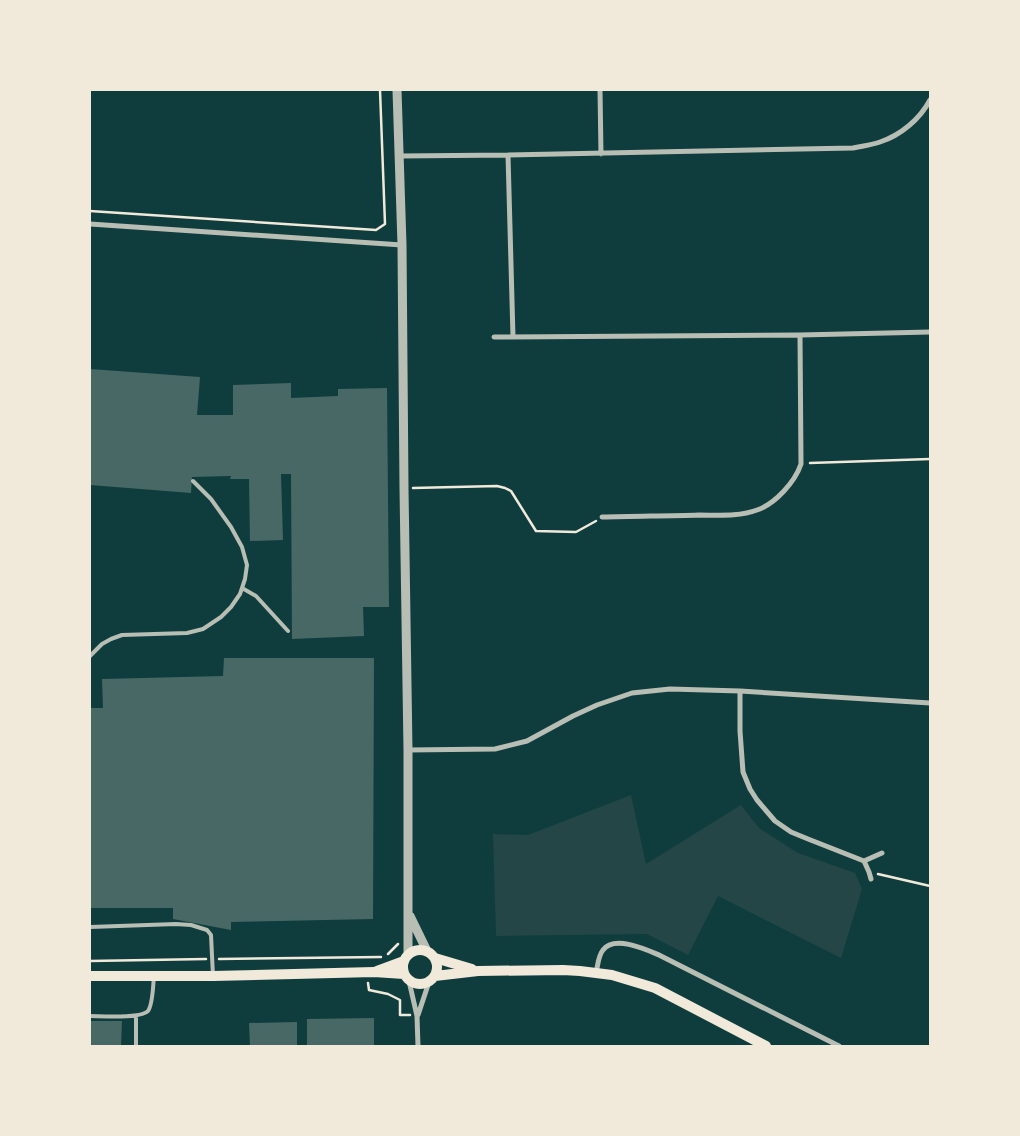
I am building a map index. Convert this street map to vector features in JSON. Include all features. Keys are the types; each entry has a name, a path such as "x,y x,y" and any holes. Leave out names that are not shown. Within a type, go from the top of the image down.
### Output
{"main road":[{"path":"370,973 406,958 414,951 420,950 478,971"},
{"path":"431,955 438,967 432,979"},
{"path":"406,958 403,968 407,978"},
{"path":"90,976 370,973 407,978 419,985 432,979 478,971 563,970 596,973 628,979 655,988 766,1046"}],"street":[{"path":"398,90 402,245 408,750 408,913 406,958"},
{"path":"600,90 601,154"},
{"path":"400,156 601,154 854,148 880,142 898,135 913,122 930,100"},
{"path":"508,155 513,336"},
{"path":"90,224 402,245"},
{"path":"494,337 800,335 930,332"},
{"path":"602,517 733,515 756,510 769,504 780,495 799,470 801,464 800,335"},
{"path":"408,750 495,749 527,741 597,705 632,693 670,689 740,691 930,703"},
{"path":"740,691 743,772 750,789 776,821 791,832 864,861 871,879"},
{"path":"864,861 882,853"},
{"path":"408,913 431,955"},
{"path":"596,973 601,954 607,946 619,944 638,947 659,955 838,1046"},
{"path":"407,978 417,1016 418,1046"},
{"path":"417,1016 432,979"}],"lane":[{"path":"90,656 102,644 122,635 187,633 203,629 221,617 240,594 247,565 242,547 212,499 192,481"},
{"path":"242,588 256,596 288,631"},
{"path":"90,927 176,924 191,925 207,930 211,935 213,976"},
{"path":"90,1016 136,1016 145,1013 149,1010 154,976"},
{"path":"136,1016 136,1046"}],"path":[{"path":"90,211 376,230 385,224 380,90"},
{"path":"801,464 930,459"},
{"path":"404,488 497,486 505,488 512,491 536,531 576,532 602,517"},
{"path":"869,872 930,886"},
{"path":"90,961 386,957 399,942"},
{"path":"365,957 370,973 369,990 388,994 400,1000 400,1015 417,1016"}],"shaded area":[{"path":"631,795 646,864 741,805 759,828 798,853 855,873 862,889 841,958 718,896 688,955 647,934 496,936 493,834 528,835"}],"building":[{"path":"90,369 200,377 197,415 233,415 233,385 291,383 291,398 338,396 338,389 387,388 389,607 363,607 364,636 292,639 291,474 281,474 283,540 250,541 249,479 230,479 231,476 192,477 191,493 90,485"},
{"path":"224,658 374,658 373,919 231,922 231,930 173,919 173,908 90,908 90,708 103,708 102,679 223,676"},
{"path":"374,1018 374,1046 307,1046 307,1019"},
{"path":"90,1021 122,1021 121,1046 90,1046"},
{"path":"297,1022 297,1046 250,1046 249,1023"}]}
